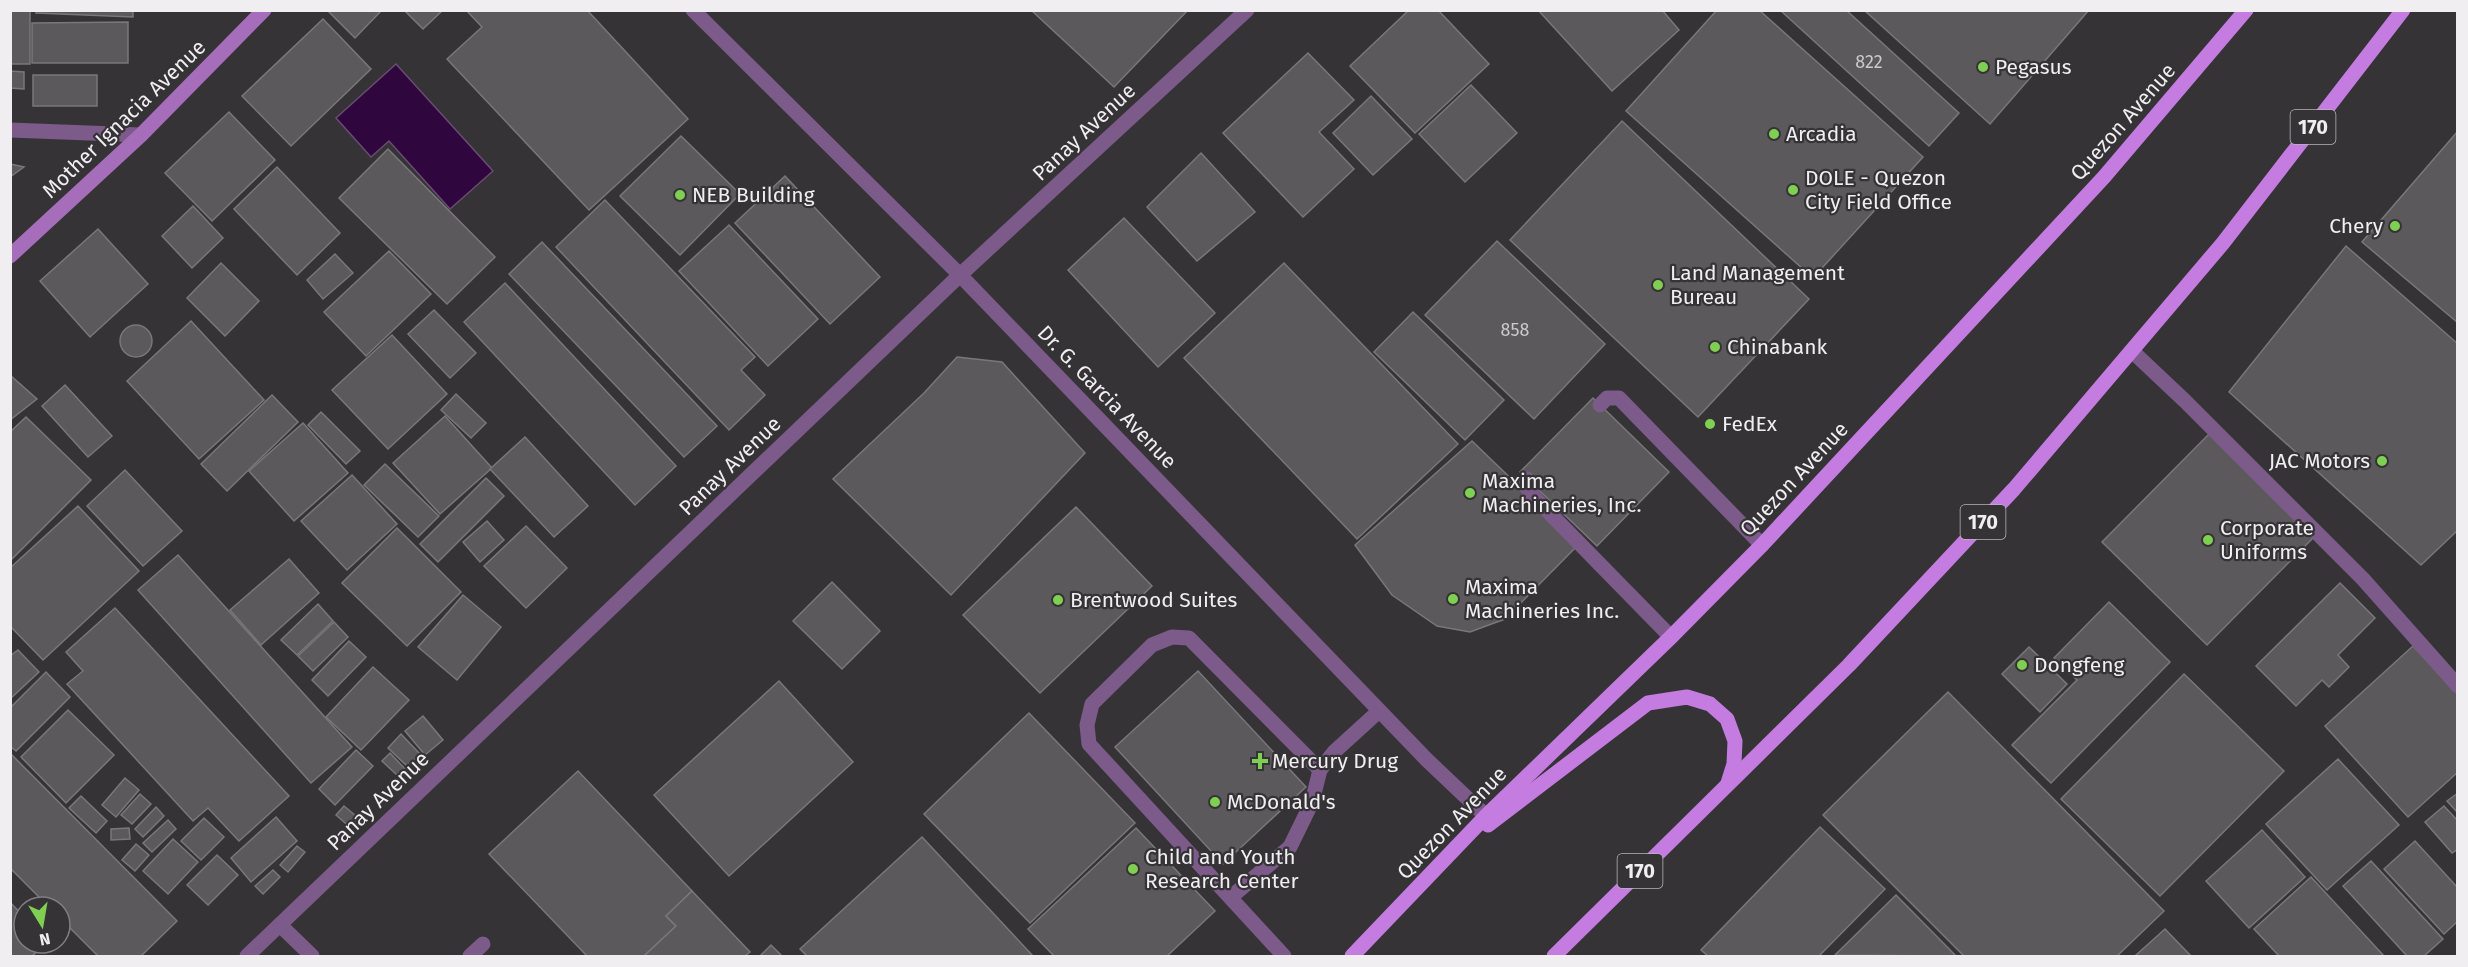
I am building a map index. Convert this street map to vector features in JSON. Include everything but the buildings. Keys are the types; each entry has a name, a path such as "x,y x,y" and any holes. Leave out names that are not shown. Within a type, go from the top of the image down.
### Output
{"main road":[{"name":"Mother Ignacia Avenue","path":"10,256 141,135 264,10"},
{"name":"Quezon Avenue","path":"1352,957 1486,816 1671,637 1762,545 2104,177 2246,10"},
{"name":"170","path":"1554,957 1849,665 2014,489 2223,243 2403,10"},
{"path":"1447,857 1648,703 1687,697 1710,704 1727,719 1735,741 1734,764 1727,786"}],"street":[{"name":"Dr. G. Garcia Avenue","path":"693,10 960,275 1379,711 1486,816"},
{"name":"Panay Avenue","path":"247,957 960,275 1247,10"},
{"path":"10,129 141,135"},
{"path":"2132,351 2363,579 2457,686"},
{"path":"1600,405 1607,398 1619,398 1762,545"},
{"path":"1527,479 1526,486 1531,494 1671,637"},
{"path":"1284,957 1089,744 1088,725 1092,704 1152,645 1172,638 1189,638 1320,770"},
{"path":"1231,897 1290,847 1312,802 1320,770 1334,752 1379,711"},
{"path":"280,925 312,957"},
{"path":"470,957 483,944"}],"shaded area":[{"path":"396,64 493,171 450,209 389,141 371,157 336,118"}],"place":[{"name":"Pegasus","path":"1983,67"},
{"name":"Arcadia","path":"1774,134"},
{"name":"DOLE - Quezon City Field Office","path":"1793,190"},
{"name":"NEB Building","path":"680,195"},
{"name":"Chery","path":"2395,226"},
{"name":"Land Management Bureau","path":"1658,285"},
{"name":"Chinabank","path":"1715,347"},
{"name":"FedEx","path":"1710,424"},
{"name":"JAC Motors","path":"2382,461"},
{"name":"Maxima Machineries, Inc.","path":"1470,493"},
{"name":"Corporate Uniforms","path":"2208,540"},
{"name":"Maxima Machineries Inc.","path":"1453,599"},
{"name":"Brentwood Suites","path":"1058,600"},
{"name":"Dongfeng","path":"2022,665"},
{"name":"Mercury Drug","path":"1260,761"},
{"name":"McDonald's","path":"1215,802"},
{"name":"Child and Youth Research Center","path":"1133,869"}]}
